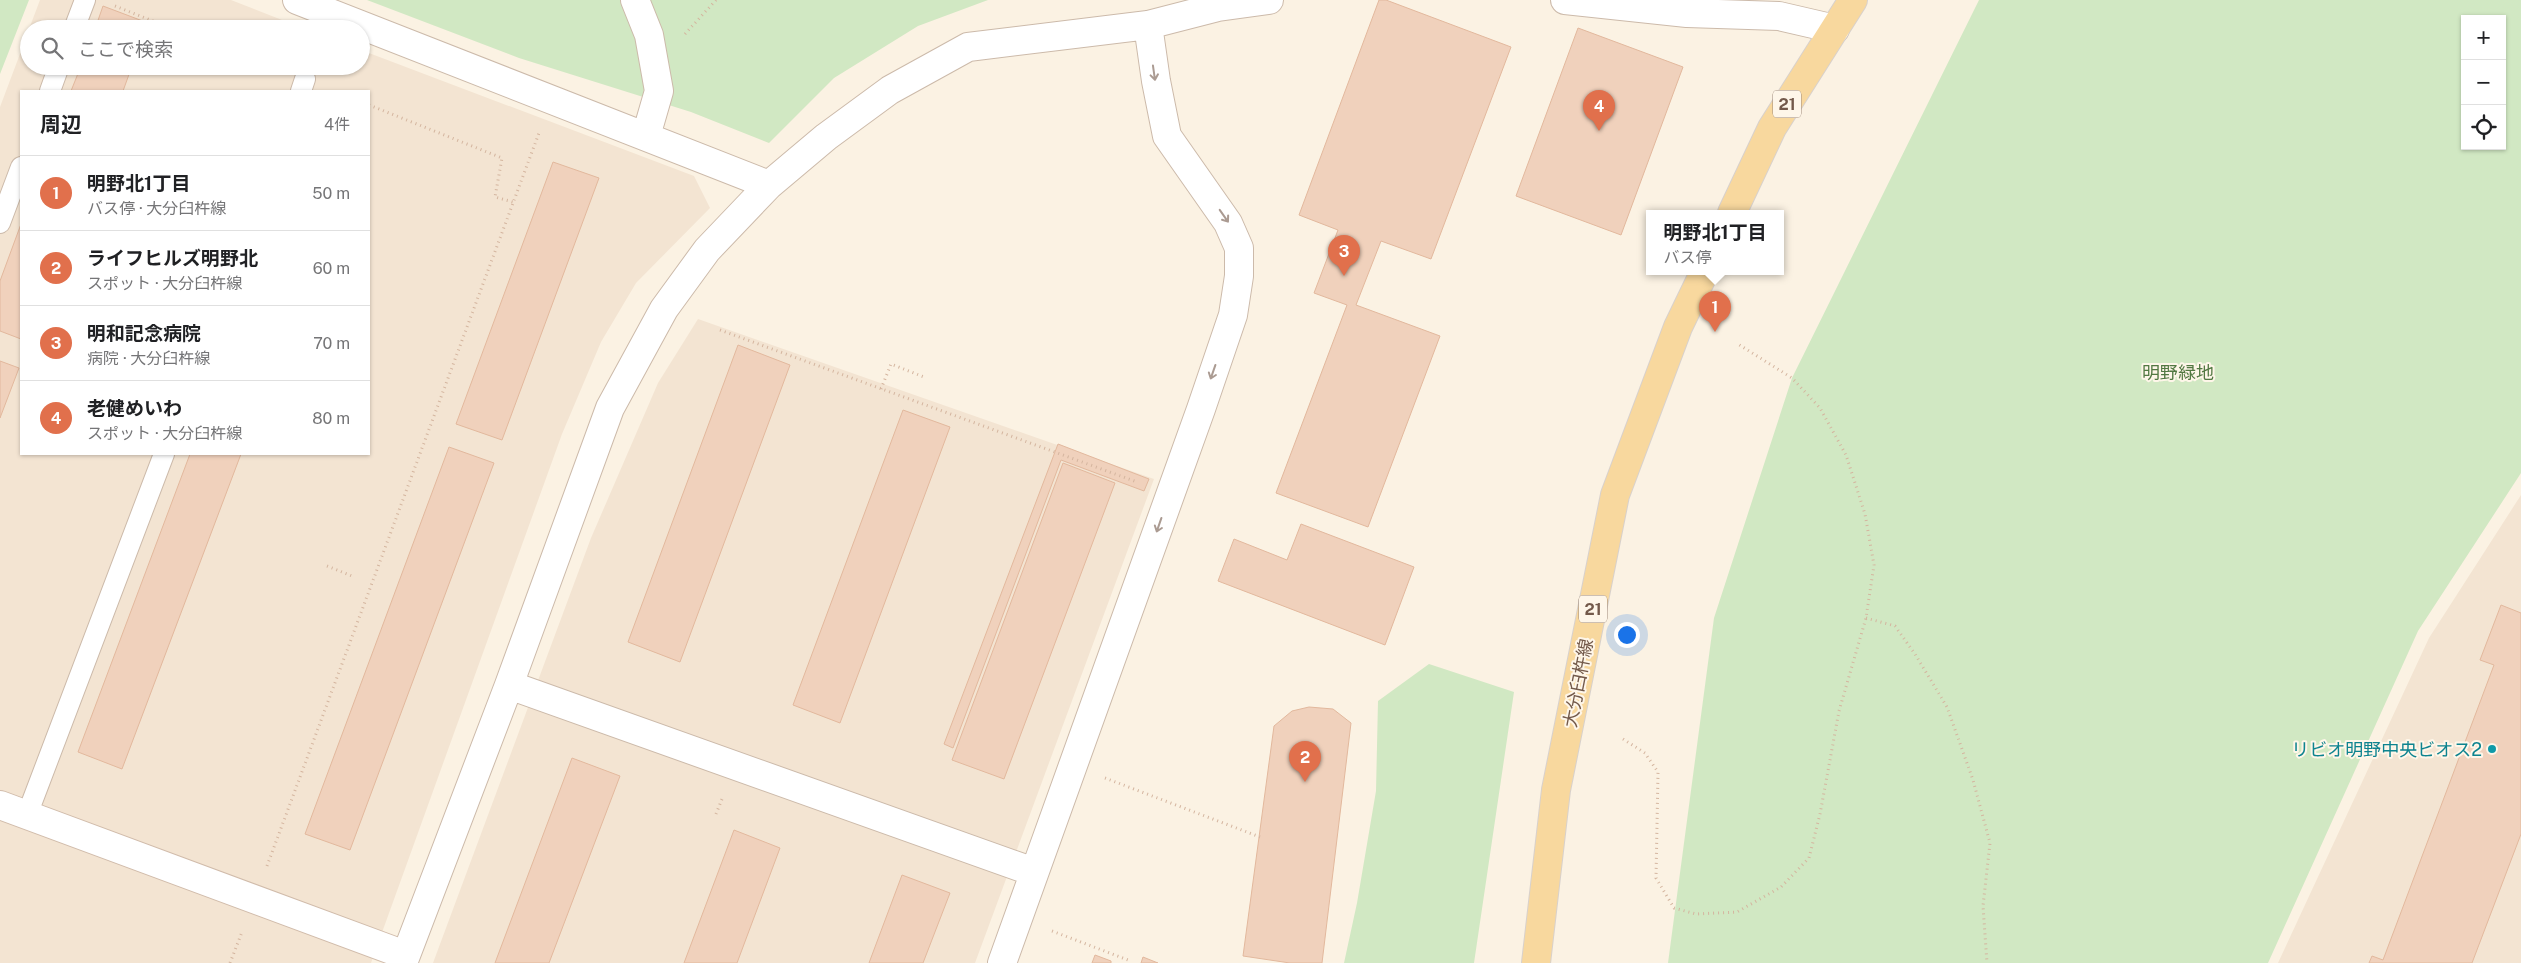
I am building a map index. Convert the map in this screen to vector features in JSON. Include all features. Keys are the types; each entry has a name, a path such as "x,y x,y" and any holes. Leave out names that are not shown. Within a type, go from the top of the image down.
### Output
{"main road":[{"name":"21","path":"1733,210 1772,128 1836,29 1852,0"},
{"name":"大分臼杵線","path":"1536,963 1556,790 1615,495 1678,327 1703,275"}],"street":[{"path":"296,0 347,20"},
{"path":"635,0 649,35 659,91 646,136"},
{"path":"0,805 404,959 509,685 610,408 664,310 707,250 770,185 826,137 890,90 968,47 1148,25 1218,7 1270,0"},
{"path":"1566,0 1687,6 1780,16 1836,29"},
{"path":"1002,963 1074,766 1233,314 1240,276 1239,248 1228,223 1168,136 1156,81 1148,25"},
{"path":"370,29 770,185"},
{"path":"509,685 1034,872"}],"lane":[{"path":"77,20 84,0"},
{"path":"50,90 56,75"},
{"path":"0,223 20,170"},
{"path":"27,815 164,455"}],"path":[{"path":"107,3 150,20"},
{"path":"269,859 552,100"},
{"path":"370,105 502,158 495,197 513,202"},
{"path":"720,330 1170,495"},
{"path":"1622,739 1645,753 1658,772 1656,878 1674,908 1696,914 1737,912 1781,887 1809,858 1820,814 1839,711 1866,618 1874,565 1865,514 1846,455 1820,408 1792,378 1738,344"},
{"path":"881,389 891,364 924,377"},
{"path":"327,566 352,576"},
{"path":"1866,618 1895,626 1915,654 1947,707 1974,780 1990,843 1983,906 1987,963"},
{"path":"1074,766 1260,837"},
{"path":"1050,930 1128,960 1127,963"},
{"path":"230,963 239,940"}],"shaded area":[{"path":"40,0 231,0 282,20 32,20"},
{"path":"370,53 694,176 710,208 636,283 601,342 562,434 371,963 0,963 0,107 20,54 20,75 370,75"},
{"path":"698,319 1154,479 975,963 433,963 591,538 658,383"},
{"path":"2521,495 2521,963 2278,963 2429,638"}],"green space":[{"path":"0,0 29,0 20,20 0,74"},
{"path":"367,0 988,0 918,26 834,78 769,143 691,112 519,58"},
{"name":"明野緑地","path":"1979,0 2521,0 2521,473 2418,631 2268,963 1668,963 1714,618 1792,378"},
{"path":"1429,664 1514,692 1474,963 1344,963 1357,903 1376,791 1378,701"}],"building":[{"path":"1379,0 1386,0 1511,47 1431,259 1381,241 1356,305 1440,336 1368,527 1276,493 1347,305 1314,293 1338,230 1299,215"},
{"path":"103,6 140,20 98,20"},
{"path":"1578,28 1683,67 1621,235 1516,196"},
{"path":"77,75 129,75 123,90 71,90"},
{"path":"553,162 599,178 502,440 456,424"},
{"path":"20,227 20,339 0,331 0,281"},
{"path":"738,345 790,365 680,662 628,642"},
{"path":"0,361 19,368 0,418"},
{"path":"903,410 950,427 840,723 793,705"},
{"path":"1058,444 1149,479 1144,491 1061,460 953,748 944,744"},
{"path":"449,447 494,463 350,850 305,834"},
{"path":"190,455 241,455 122,769 78,752"},
{"path":"1063,463 1115,483 1004,779 952,760"},
{"path":"1301,524 1414,567 1385,645 1218,581 1234,539 1287,560"},
{"name":"リビオ明野中央ビオス2","path":"2501,605 2521,613 2521,834 2472,963 2369,963 2372,956 2383,960 2494,665 2480,660"},
{"path":"1309,707 1333,709 1351,723 1322,963 1290,963 1243,956 1274,726 1292,711"},
{"path":"572,758 620,776 549,963 495,963"},
{"path":"734,830 780,848 737,963 684,963"},
{"path":"902,875 950,893 923,963 869,963"},
{"path":"1095,955 1111,961 1111,963 1092,963"},
{"path":"1143,957 1158,963 1141,963"}],"place":[{"name":"老健めいわ","path":"1599,131"},
{"name":"明和記念病院","path":"1344,276"},
{"name":"明野北1丁目","path":"1715,332"},
{"name":"リビオ明野中央ビオス2","path":"2492,749"},
{"name":"ライフヒルズ明野北","path":"1305,782"}]}
